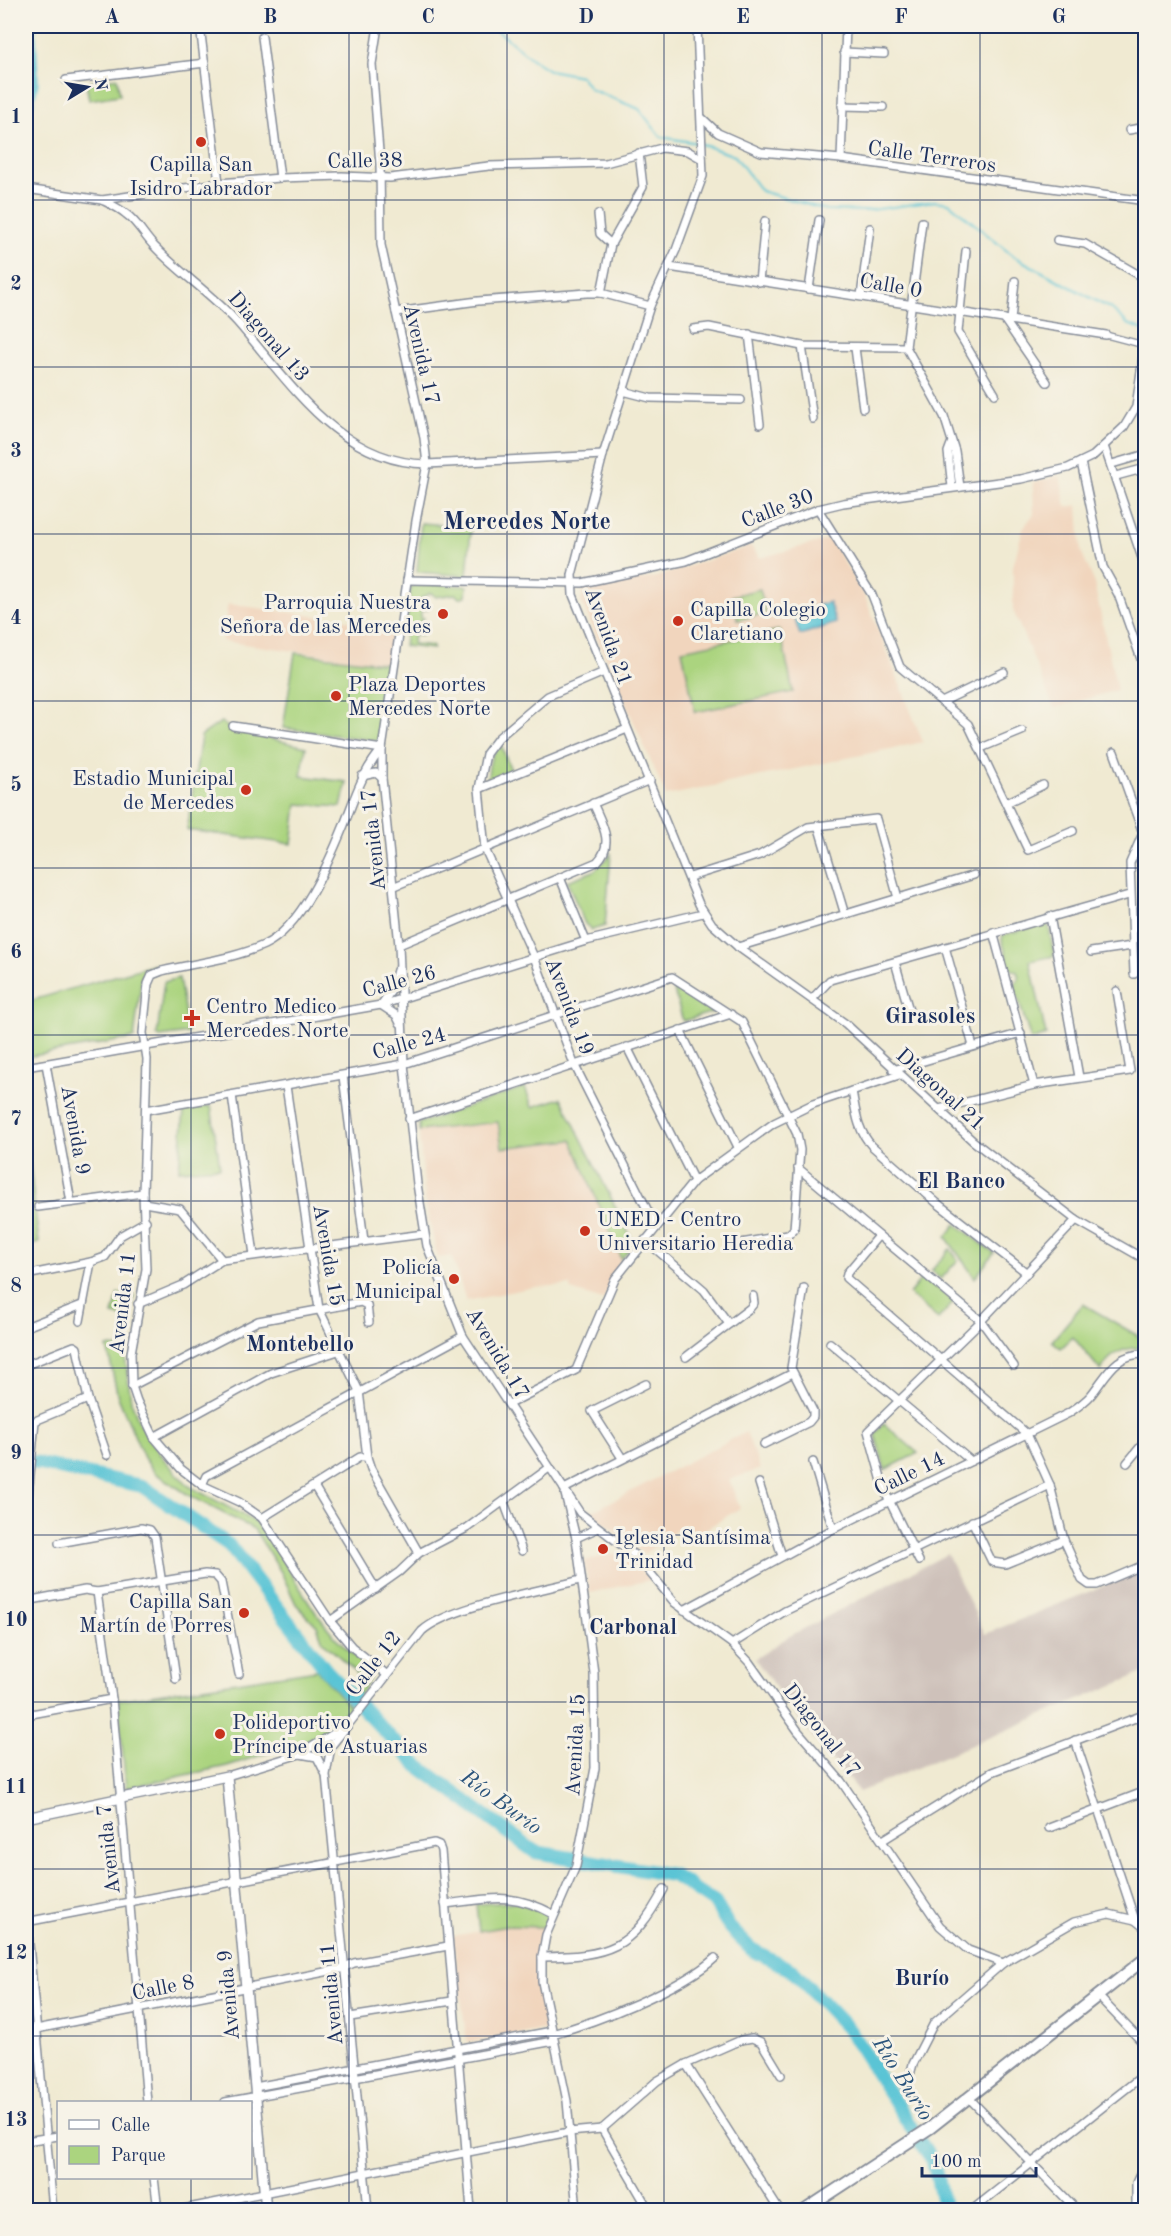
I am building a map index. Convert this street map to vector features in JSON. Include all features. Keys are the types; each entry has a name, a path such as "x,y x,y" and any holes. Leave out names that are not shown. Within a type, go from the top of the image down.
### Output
{"main road":[{"path":"805,2211 930,2128 1146,1958"}],"street":[{"path":"200,26 219,183"},
{"name":"Avenida 17","path":"378,26 372,64 381,245 427,464 407,579 382,749 382,778 395,886 404,1064 424,1234 463,1336 580,1513 598,1528"},
{"name":"Avenida 21","path":"697,26 702,118 701,185 669,267 650,306 603,455 572,583 573,595 603,672 704,913"},
{"path":"841,159 846,26"},
{"path":"262,37 280,178"},
{"path":"844,52 884,54"},
{"path":"66,80 205,63"},
{"path":"842,106 883,107"},
{"name":"Calle Terreros","path":"702,118 718,133 761,152 841,159 1145,201"},
{"path":"1129,130 1146,127"},
{"path":"702,138 718,133"},
{"name":"Calle 38","path":"26,189 102,200 219,183 280,178 378,177 510,165 604,163 662,148 679,149 702,155"},
{"path":"602,293 611,244 643,187 639,153"},
{"name":"Diagonal 13","path":"102,200 127,214 155,248 228,313 310,406 373,454 405,464 603,455"},
{"path":"598,214 600,234 611,244"},
{"path":"809,289 819,220"},
{"path":"759,282 765,221"},
{"path":"922,222 909,306 906,347 944,416 951,444 948,452 956,487"},
{"path":"861,296 870,228"},
{"path":"1057,240 1085,244 1146,279"},
{"path":"966,251 958,332 995,394"},
{"name":"Calle 0","path":"669,267 1106,335"},
{"path":"1015,281 1008,320 1047,382"},
{"path":"396,312 540,295 602,293 650,306"},
{"path":"693,328 709,327 802,346 906,347"},
{"path":"749,334 760,424"},
{"path":"1106,335 1144,345 1146,335"},
{"name":"Calle 30","path":"407,579 572,583 686,561 818,509 852,501 1046,474 1081,462 1104,446 1124,427 1136,406 1144,345"},
{"path":"802,346 813,419"},
{"path":"855,348 863,408"},
{"path":"623,391 651,398 741,400"},
{"path":"1104,446 1112,464 1146,570"},
{"path":"1112,464 1146,454"},
{"path":"1081,462 1103,567 1118,594 1146,673"},
{"path":"1116,476 1146,468"},
{"path":"818,509 872,595 900,666 944,701 968,724 1028,850 1073,831"},
{"name":"Avenida 19","path":"603,672 548,696 498,738 486,754 479,789 485,849 534,957 574,1064 656,1227"},
{"path":"944,701 1004,672"},
{"path":"233,726 382,749 362,776"},
{"path":"479,789 627,729"},
{"path":"981,748 1022,731"},
{"path":"1114,752 1143,833 1130,863 1129,895 1134,974"},
{"path":"362,776 376,773 382,778"},
{"name":"Avenida 11","path":"362,776 343,827 306,902 286,930 263,945 152,975 148,984 143,1033 146,1110 143,1193 146,1221 146,1269 131,1353 132,1386 154,1437 181,1469 202,1485 239,1502 262,1518 330,1621 352,1647 386,1674"},
{"path":"395,886 650,780"},
{"path":"1006,802 1043,785"},
{"path":"399,945 588,869 603,856 607,840 593,803"},
{"path":"690,877 760,855 777,847 799,830 818,825 876,819 898,898"},
{"path":"818,825 845,915"},
{"path":"738,946 974,875"},
{"path":"561,880 586,941"},
{"path":"813,998 830,980 1129,895"},
{"name":"Calle 26","path":"26,1067 381,1005 586,941 704,913"},
{"name":"Diagonal 21","path":"704,913 712,924 738,946 846,1024 896,1073 973,1141 1076,1220 1146,1260"},
{"path":"1050,916 1078,1077"},
{"path":"993,932 1034,1084"},
{"path":"1091,952 1132,946"},
{"path":"945,947 973,1046"},
{"path":"400,959 394,983 381,1005 396,1014 403,1032"},
{"path":"895,962 910,1014"},
{"name":"Calle 24","path":"146,1110 404,1064 672,977 731,1014"},
{"path":"939,1109 1034,1084 1130,1071 1117,991"},
{"path":"409,1119 731,1014 742,1022 789,1116 797,1134 800,1150 794,1229 788,1235 741,1243"},
{"path":"680,1030 738,1147"},
{"path":"508,1404 576,1371 615,1279 694,1181 738,1147 813,1104 973,1046 1021,1033"},
{"path":"627,1047 694,1181"},
{"name":"Avenida 9","path":"46,1064 71,1202"},
{"path":"343,1076 364,1241"},
{"name":"Avenida 15","path":"286,1086 319,1309 359,1391 367,1457 376,1480 419,1553"},
{"path":"852,1091 862,1136 938,1203 1027,1273"},
{"path":"232,1095 254,1255"},
{"path":"798,1168 981,1321 1014,1366"},
{"path":"38,1207 143,1193"},
{"path":"144,1203 180,1209 222,1260"},
{"path":"919,1561 888,1501 868,1431 981,1321 1076,1220"},
{"path":"26,1275 105,1257 120,1236 146,1221"},
{"path":"127,1233 146,1239"},
{"path":"138,1304 183,1285 222,1260 424,1234"},
{"path":"878,1236 847,1273 846,1278 1027,1434 1050,1485 1064,1539 1082,1580 1089,1585 1097,1585 1146,1564"},
{"path":"645,1240 704,1290 729,1324"},
{"path":"80,1321 91,1262"},
{"path":"764,1444 809,1422 813,1417 813,1411 791,1368 804,1288"},
{"path":"686,1357 750,1308 754,1303 753,1296"},
{"path":"132,1386 243,1327 268,1317 365,1302 369,1322"},
{"path":"26,1327 82,1305"},
{"path":"202,1485 206,1476 463,1336"},
{"path":"830,1343 971,1461"},
{"path":"26,1365 74,1346 77,1348 88,1399 107,1455"},
{"path":"154,1437 271,1373 338,1351"},
{"name":"Calle 14","path":"684,1610 833,1529 1027,1434 1080,1405 1114,1363 1137,1354 1146,1354"},
{"path":"564,1489 793,1373"},
{"path":"622,1458 592,1411 646,1384"},
{"path":"26,1518 35,1421 88,1399"},
{"path":"1127,1463 1146,1440"},
{"path":"262,1518 360,1457 367,1457"},
{"path":"813,1462 833,1529"},
{"path":"330,1621 376,1589 419,1553 466,1528 549,1468"},
{"path":"759,1484 782,1556"},
{"path":"732,1644 785,1611 913,1548 1050,1485"},
{"path":"314,1486 376,1589"},
{"name":"Avenida 15","path":"564,1489 576,1538 594,1673 595,1768 580,1854 553,1914 542,1957 542,1982 567,2101 568,2132 577,2211"},
{"path":"504,1502 522,1551"},
{"path":"972,1521 992,1562 998,1564 1005,1564 1064,1539"},
{"path":"59,1543 141,1528 150,1530 155,1537 176,1679"},
{"path":"576,1538 598,1528"},
{"name":"Diagonal 17","path":"598,1528 637,1557 666,1594 684,1610 732,1644 749,1662 798,1731 838,1777 940,1926 968,1950 1003,1963"},
{"path":"26,1601 85,1590 97,1592 162,1583 205,1574 215,1575 221,1582 238,1674"},
{"name":"Calle 12","path":"26,1818 227,1776 300,1754 348,1725 386,1674 432,1622 459,1612 580,1580"},
{"name":"Avenida 7","path":"97,1592 112,1699 147,2101"},
{"path":"26,1715 112,1699"},
{"path":"883,1840 992,1772 1146,1714"},
{"name":"Avenida 11","path":"348,1725 332,1746 326,1775 368,2211"},
{"path":"1075,1740 1135,1920"},
{"path":"300,1754 317,1757 326,1775"},
{"name":"Avenida 9","path":"227,1776 266,2211"},
{"path":"1049,1828 1146,1791"},
{"path":"26,1922 434,1843 441,1851 471,2211"},
{"path":"542,1957 578,1957 597,1954 614,1947 630,1937 648,1920 664,1889"},
{"path":"445,1904 509,1897 532,1902 553,1914"},
{"path":"26,1911 53,2211"},
{"path":"906,2089 912,2064 934,2023 1003,1963 1074,1922 1109,1914 1135,1920 1146,1929"},
{"name":"Calle 8","path":"26,2031 448,1946"},
{"path":"255,2091 356,2079 457,2060 553,2035 597,2020 696,1974 716,1958"},
{"path":"1099,1997 1146,2046"},
{"path":"350,2018 452,2001"},
{"path":"230,2101 255,2091 355,2068 553,2035"},
{"path":"178,2211 568,2132 602,2129 657,2081 686,2064 752,2038 761,2042 781,2074"},
{"path":"686,2064 779,2211"},
{"path":"972,2211 1146,2073"},
{"path":"969,2098 1077,2211"},
{"path":"602,2129 649,2211"},
{"path":"26,2141 57,2136"},
{"path":"1136,2211 1136,2183 1145,2162"},
{"path":"154,2179 158,2211"}],"shaded area":[{"path":"1060,476 1066,507 1078,505 1081,551 1093,579 1117,690 1054,708 1013,610 1013,567 1023,528 1034,514 1033,482"},
{"path":"830,539 865,597 923,742 666,796 581,601 583,588 656,577 751,546 760,558"},
{"path":"228,604 396,627 390,664 222,641"},
{"path":"498,1122 546,1142 572,1140 621,1259 603,1300 571,1290 570,1285 534,1287 466,1301 452,1256 438,1258 426,1206 419,1131"},
{"path":"746,1432 760,1469 729,1480 740,1508 698,1534 685,1524 644,1554 591,1512"},
{"path":"622,1552 650,1580 590,1593 584,1561"},
{"path":"947,1554 985,1634 1145,1569 1145,1672 859,1792 802,1724 755,1659 788,1637"},
{"path":"507,1926 545,1927 538,1981 547,2029 467,2043 453,1936"}],"green space":[{"path":"117,78 120,95 89,100 86,83"},
{"path":"421,523 471,527 467,576 417,572"},
{"path":"415,583 467,586 466,596 459,598 455,594 436,597 431,593 421,598 421,605 427,610 421,610 421,617 424,618 420,621 422,635 414,634 413,644 433,646 433,649 404,646 411,587"},
{"path":"760,589 766,613 738,620 732,596"},
{"path":"780,630 793,692 695,712 682,650"},
{"name":"Plaza Deportes Mercedes Norte","path":"295,653 390,664 378,741 283,728"},
{"name":"Estadio Municipal de Mercedes","path":"221,722 231,729 306,747 301,776 347,782 341,807 297,804 292,844 187,830 201,736"},
{"path":"500,743 511,770 488,780 491,760"},
{"path":"611,854 605,926 592,930 585,924 567,881 594,871"},
{"path":"1045,924 1049,927 1054,956 1030,961 1046,1035 1031,1040 1014,985 1019,979 1017,971 1010,969 1002,940 1003,935"},
{"path":"156,964 142,975 134,1038 26,1057 26,1002"},
{"path":"179,978 188,1033 160,1037 157,1035 164,982"},
{"path":"672,984 713,1012 683,1021"},
{"path":"525,1087 532,1107 561,1098 634,1244 621,1259 572,1140 502,1148 498,1122 419,1131 419,1123"},
{"path":"211,1106 220,1167 179,1170 184,1111"},
{"path":"26,1134 39,1243 26,1246"},
{"path":"956,1224 994,1253 975,1278 946,1237"},
{"path":"950,1249 958,1260 941,1279 931,1271"},
{"path":"923,1276 954,1302 938,1319 909,1294"},
{"path":"118,1294 134,1296 130,1319 113,1315"},
{"path":"1083,1304 1145,1340 1145,1349 1132,1348 1119,1352 1108,1360 1101,1371 1073,1337 1061,1348 1052,1341"},
{"path":"107,1347 124,1348 131,1401 140,1424 162,1457 187,1485 252,1520 264,1532 316,1613 335,1637 373,1673 360,1695 356,1690 360,1680 354,1670 323,1642 317,1626 296,1604 281,1572 254,1529 190,1496 155,1473 144,1458 118,1397"},
{"path":"884,1424 918,1453 885,1470 875,1434"},
{"name":"Polideportivo Príncipe de Astuarias","path":"317,1670 350,1707 330,1727 309,1740 227,1766 126,1788 118,1700"},
{"path":"517,1902 548,1915 545,1927 507,1926 479,1931 476,1904"}],"water":[{"path":"829,602 836,623 800,635 793,614"}],"waterway":[{"name":"Río Burío","path":"26,108 32,82 29,26"},
{"path":"492,26 549,70 581,76 590,89 639,109 661,137 698,143 735,156 761,191 826,210 864,211 935,201 949,203 1013,256 1113,310 1128,324 1146,331"},
{"name":"Río Burío","path":"26,1461 142,1486 229,1545 326,1670 418,1766 535,1852 673,1875 715,1903 730,1928 751,1949 793,1971 850,2031 933,2162 945,2210"}],"place":[{"name":"Capilla San Isidro Labrador","path":"201,142"},
{"name":"Parroquia Nuestra Señora de las Mercedes","path":"443,614"},
{"name":"Capilla Colegio Claretiano","path":"678,621"},
{"name":"Plaza Deportes Mercedes Norte","path":"336,696"},
{"name":"Estadio Municipal de Mercedes","path":"246,790"},
{"name":"Centro Medico Mercedes Norte","path":"192,1018"},
{"name":"UNED - Centro Universitario Heredia","path":"585,1231"},
{"name":"Policía Municipal","path":"454,1279"},
{"name":"Iglesia Santísima Trinidad","path":"603,1549"},
{"name":"Capilla San Martín de Porres","path":"244,1613"},
{"name":"Polideportivo Príncipe de Astuarias","path":"220,1734"}],"district":[{"name":"Mercedes Norte","path":"527,521"},
{"name":"Girasoles","path":"930,1015"},
{"name":"El Banco","path":"961,1180"},
{"name":"Montebello","path":"300,1343"},
{"name":"Carbonal","path":"633,1626"},
{"name":"Burío","path":"922,1977"}]}
